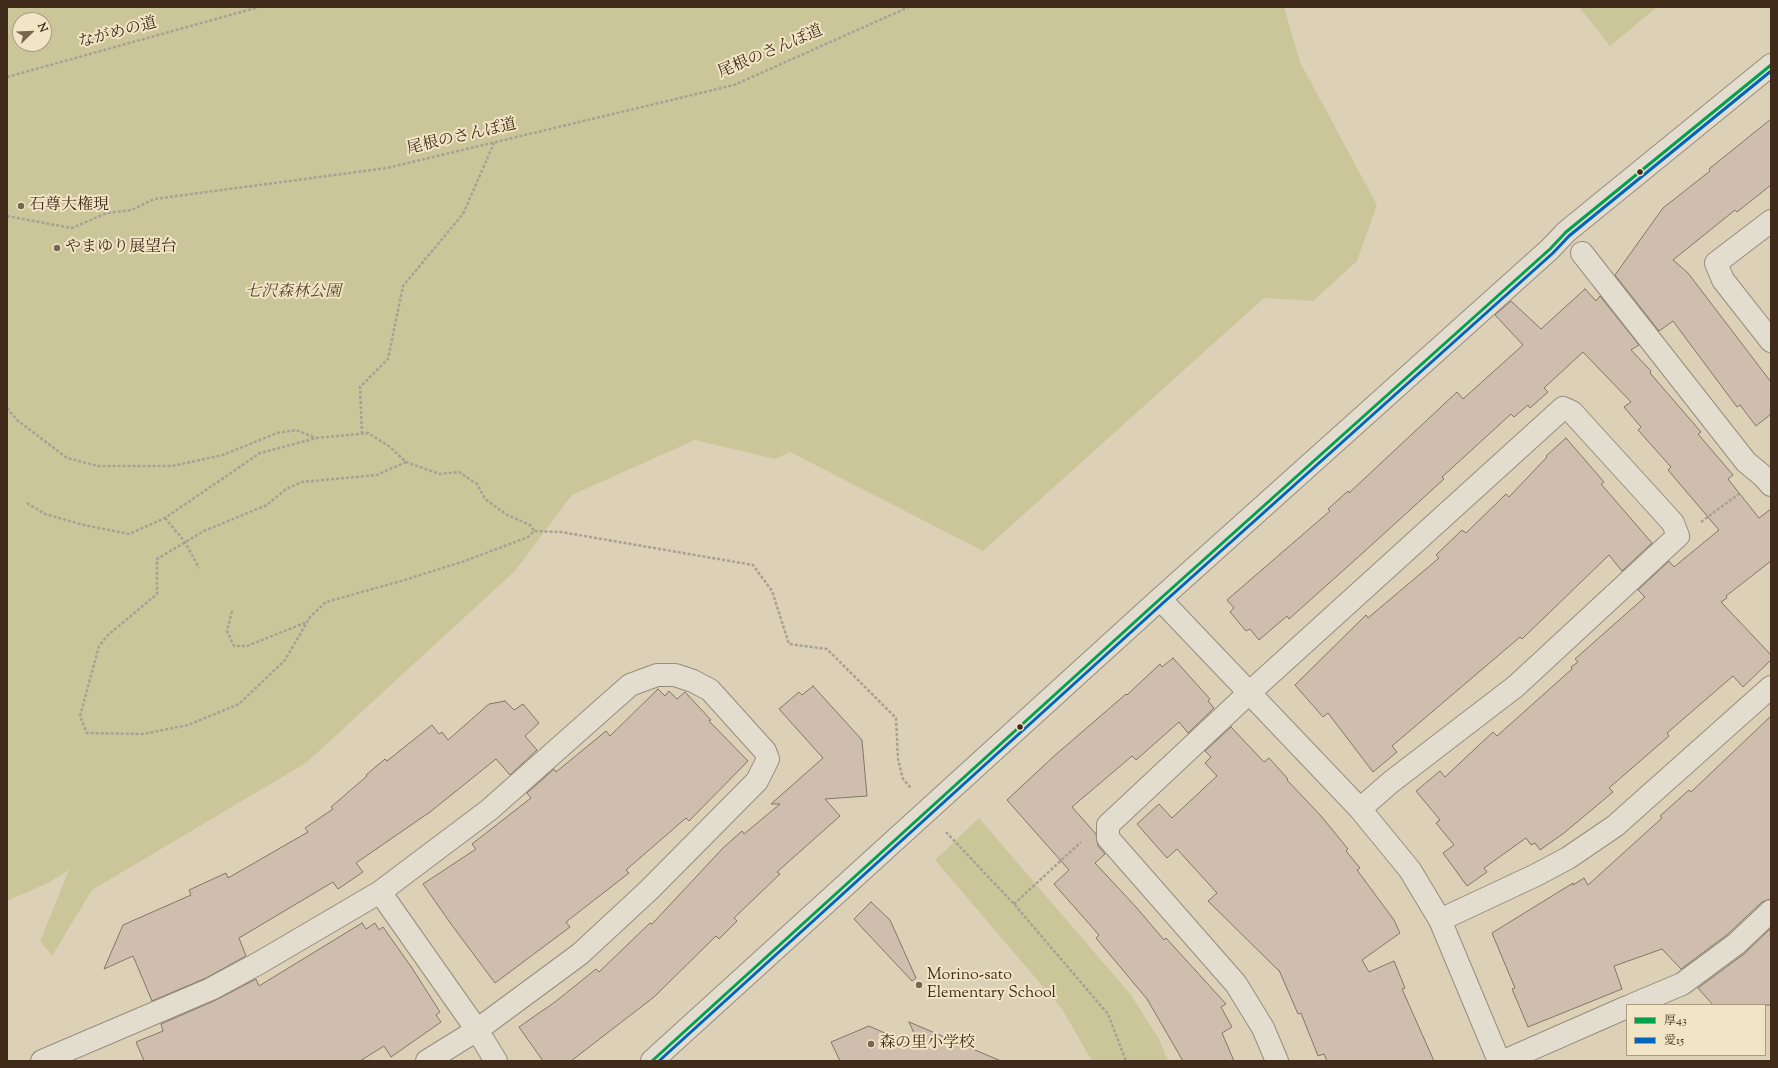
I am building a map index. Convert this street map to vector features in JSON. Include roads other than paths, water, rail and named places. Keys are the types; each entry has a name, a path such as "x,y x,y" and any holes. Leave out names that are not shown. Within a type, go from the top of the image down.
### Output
{"street":[{"path":"652,1061 1160,599 1550,249 1566,232 1771,65"},
{"path":"1771,221 1716,263 1723,280 1771,341"},
{"path":"1582,253 1746,462 1767,480"},
{"path":"1277,1061 1262,1028 1236,984 1108,838 1108,825 1249,693 1563,408 1572,412 1673,523 1678,536 1516,686 1391,782 1360,809"},
{"path":"1160,599 1360,809 1410,870 1440,920 1499,1061"},
{"path":"42,1061 211,989 259,963 380,892 489,810 630,685 658,675 675,675 693,681 710,690 765,751 768,759 757,781 649,890 580,954 476,1030 427,1061"},
{"path":"1440,920 1536,875 1568,858 1615,826 1771,687"},
{"path":"380,892 496,1061"},
{"path":"1634,1004 1682,984 1736,944 1771,911"},
{"path":"1504,1061 1626,1007"}],"place":[{"name":"石尊大権現","path":"21,206"},
{"name":"やまゆり展望台","path":"57,248"},
{"name":"Morino-sato Elementary School","path":"919,985"},
{"name":"森の里小学校","path":"871,1044"}],"park label":[{"name":"七沢森林公園","path":"293,293"}]}
